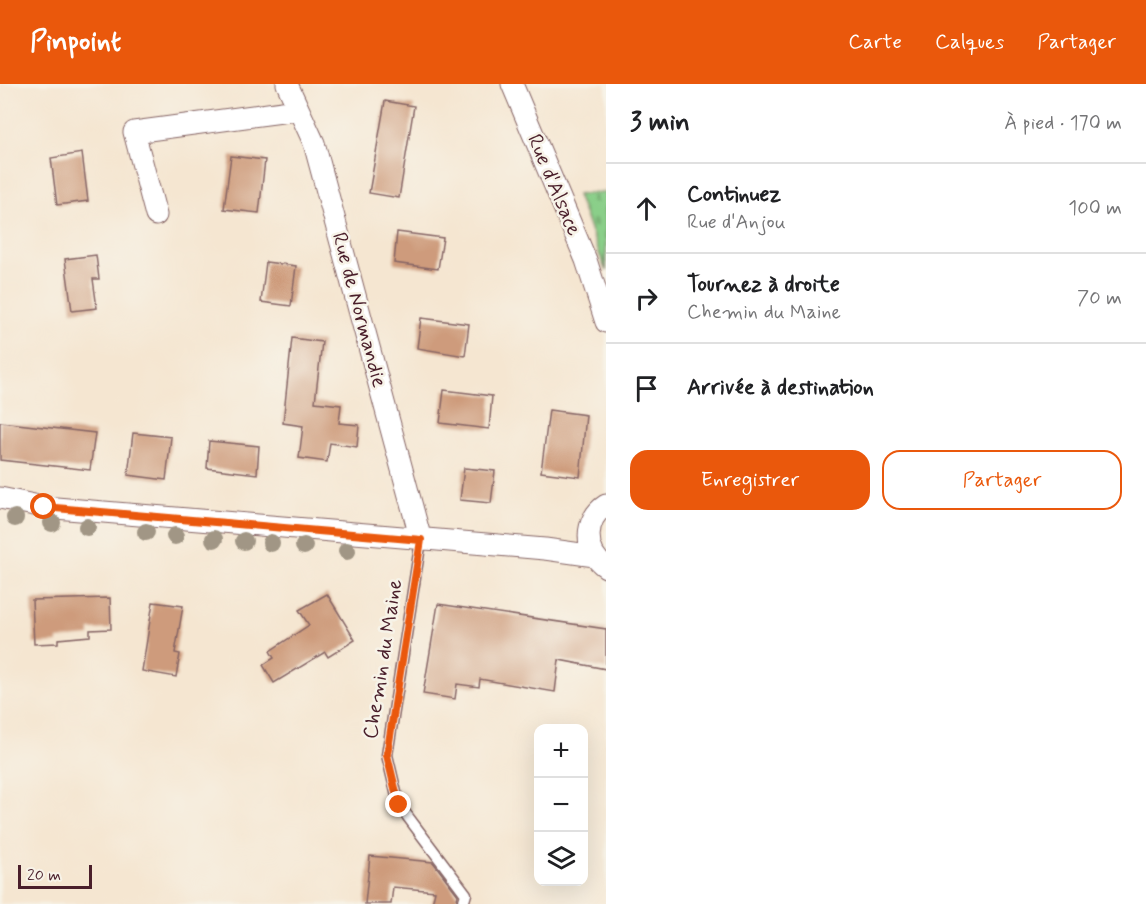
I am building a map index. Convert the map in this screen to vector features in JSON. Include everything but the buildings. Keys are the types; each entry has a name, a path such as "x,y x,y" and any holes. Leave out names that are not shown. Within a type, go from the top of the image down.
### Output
{"street":[{"name":"Rue de Normandie","path":"287,84 314,143 421,540"},
{"name":"Rue d'Alsace","path":"512,84 586,260 606,322"},
{"path":"156,215 134,132 297,110"},
{"path":"0,498 44,507 545,549 601,562"},
{"path":"601,562 589,538 594,516 606,505"},
{"path":"545,549 590,527"}],"lane":[{"name":"Chemin du Maine","path":"421,540 387,755 399,805 466,894 463,904"}],"green space":[{"path":"606,192 606,271 577,195"}],"route":[{"path":"44,507 421,540 387,755 399,805"}]}
